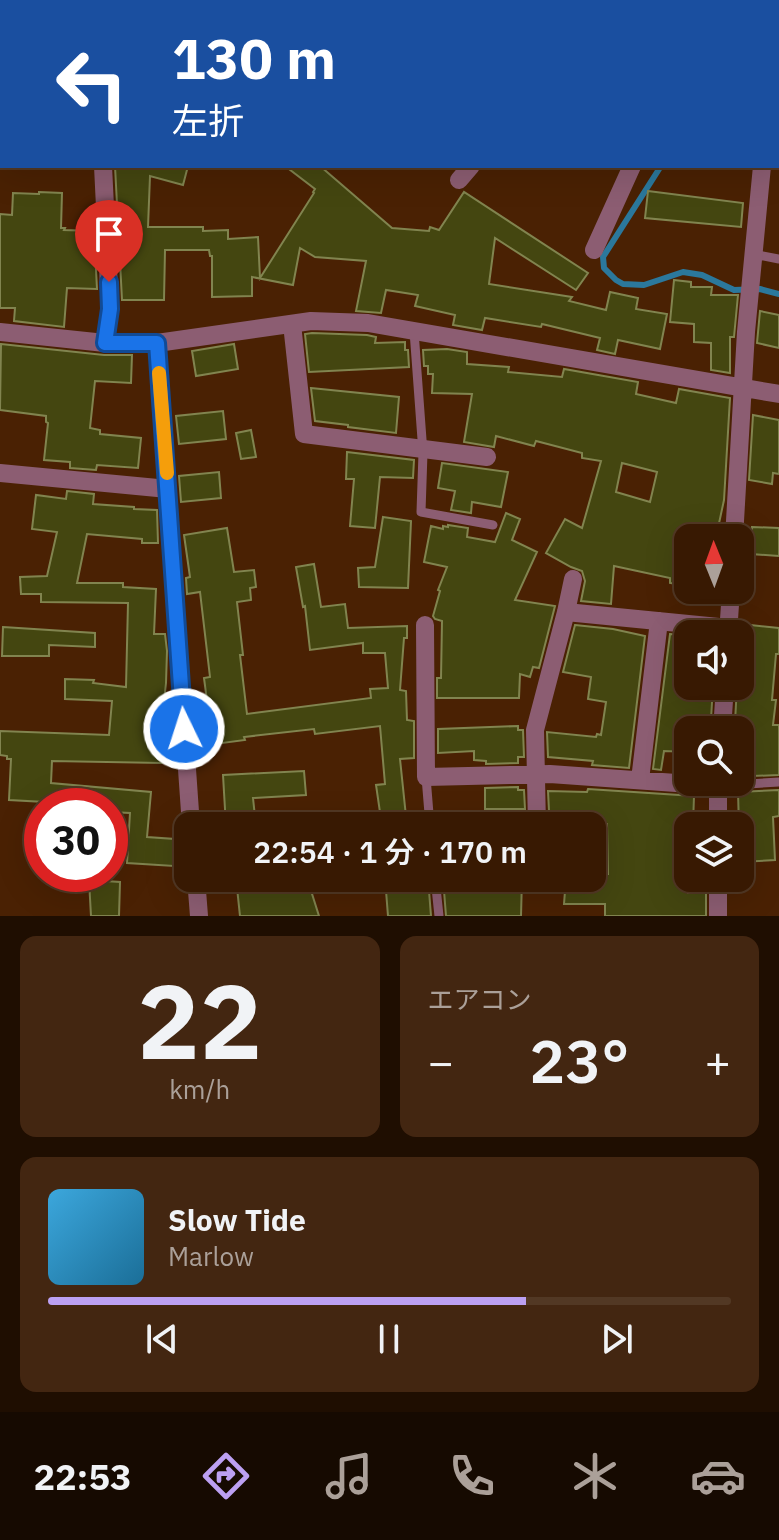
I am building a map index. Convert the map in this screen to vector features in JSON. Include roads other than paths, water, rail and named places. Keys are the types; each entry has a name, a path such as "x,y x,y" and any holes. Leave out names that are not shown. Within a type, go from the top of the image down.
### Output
{"street":[{"path":"103,168 110,309 105,343"},
{"path":"594,250 631,168"},
{"path":"735,524 762,168"},
{"path":"0,332 105,343 157,343 311,321 368,323 779,394"},
{"path":"292,324 304,434 487,457"},
{"path":"157,343 190,812"},
{"path":"0,473 168,489"},
{"path":"537,812 535,730 573,579"},
{"path":"566,612 674,623"},
{"path":"640,780 659,621"},
{"path":"425,625 426,777 536,775 674,782"},
{"path":"197,892 199,916"},
{"path":"718,892 718,916"}],"lane":[{"path":"753,254 779,259"},
{"path":"414,331 423,449 421,512 493,525"},
{"path":"426,777 429,812"},
{"path":"754,783 779,782"},
{"path":"436,892 439,916"}],"waterway":[{"path":"660,168 603,257 604,268 623,284 644,285 683,272 702,275 734,290 760,289 779,294"}]}
